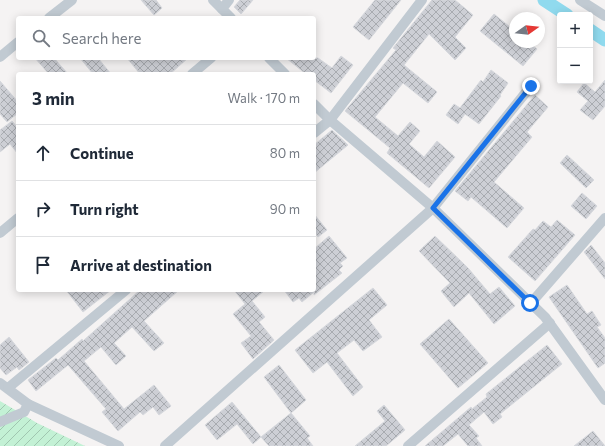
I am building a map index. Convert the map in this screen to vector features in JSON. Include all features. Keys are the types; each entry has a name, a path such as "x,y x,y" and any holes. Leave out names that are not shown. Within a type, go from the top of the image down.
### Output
{"street":[{"path":"52,16 72,0"},
{"path":"213,0 228,16"},
{"path":"222,9 229,0"},
{"path":"316,131 330,120 422,0"},
{"path":"580,0 605,16"},
{"path":"0,56 16,44"},
{"path":"194,72 209,60"},
{"path":"271,60 283,72"},
{"path":"165,446 433,208 531,86"},
{"path":"316,106 330,120 433,208 530,303 550,324 605,400"},
{"path":"530,303 605,218"},
{"path":"0,233 16,220"},
{"path":"119,446 28,404 4,386 123,292"},
{"path":"408,446 550,324"},
{"path":"0,422 24,412 28,404"}],"green space":[{"path":"0,401 37,423 85,446 0,446"}],"building":[{"path":"141,0 156,0 162,8 154,15"},
{"path":"240,0 253,0 241,14 234,7"},
{"path":"375,0 401,0 369,40 353,27"},
{"path":"432,0 455,0 473,15 455,37 466,48 455,60 429,34 404,65 437,92 428,103 403,83 375,117 398,136 410,122 420,131 409,144 424,157 437,141 455,157 429,188 387,153 390,148 345,111 396,50 393,48"},
{"path":"494,14 509,26 509,48 537,49 523,66 480,31"},
{"path":"341,56 353,65 331,93 316,82 316,72 304,72 288,60 316,60 316,58 318,58 332,68"},
{"path":"37,60 56,60 66,72 47,72"},
{"path":"82,60 100,60 109,72 91,72"},
{"path":"129,60 186,60 172,72 138,72"},
{"path":"491,70 508,83 500,95 501,96 479,124 465,114 458,124 446,115 454,104 460,108 481,80 483,82"},
{"path":"605,80 605,106 593,120 580,110 588,101 577,92 583,84 585,84 595,92"},
{"path":"0,81 16,100 16,115 7,122 0,114"},
{"path":"535,95 548,107 527,132 532,137 494,182 524,208 507,228 471,197 468,201 455,191"},
{"path":"12,121 16,126 16,152 10,144 0,152 0,130"},
{"path":"332,130 348,145 316,171 316,143"},
{"path":"567,155 594,180 586,188 560,163"},
{"path":"582,193 597,206 586,219 571,206"},
{"path":"316,216 327,230 318,237 316,234"},
{"path":"557,220 575,235 535,281 508,257 533,229 535,230 543,221 551,227"},
{"path":"329,236 347,258 340,263 343,266 339,270 342,273 314,295 314,292 316,292 316,247"},
{"path":"435,236 468,268 490,294 499,287 515,306 494,324 469,293 454,307 441,291 450,283 419,251"},
{"path":"591,245 605,263 605,279 584,252"},
{"path":"567,285 587,314 592,311 601,325 597,327 605,338 605,363 598,368 549,297"},
{"path":"373,288 387,305 369,320 382,337 363,351 354,340 337,353 363,387 353,396 327,362 313,373 295,350"},
{"path":"68,292 108,292 83,312"},
{"path":"138,292 177,292 144,321 164,343 154,351 132,327 114,343 126,356 116,365 101,347 84,361 124,409 154,385 171,406 159,415 153,407 143,415 140,412 118,431 102,412 106,409 68,365 36,391 28,380 56,358 58,360 82,339 83,341"},
{"path":"236,292 263,292 252,301 265,317 259,322 274,340 253,359 241,343 251,336 233,314 245,304"},
{"path":"286,292 314,292 302,302 299,298 293,302"},
{"path":"449,319 488,363 458,388 420,344"},
{"path":"9,337 29,362 19,370 17,367 6,375 0,368 0,345"},
{"path":"547,345 562,364 500,414 502,417 493,424 484,412 469,425 479,436 476,438 482,446 468,446 458,434 443,446 425,446 471,407 472,409 487,397 486,394"},
{"path":"279,365 306,400 291,413 264,377"},
{"path":"232,402 261,437 253,444 237,424 217,440 205,425"},
{"path":"384,405 405,430 386,446 355,446 385,421 377,411"},
{"path":"291,413 310,436 307,438 313,446 269,446 261,437"},
{"path":"593,431 605,446 574,446"}],"waterway":[{"path":"544,0 562,12"},
{"path":"593,32 605,40"}],"route":[{"path":"530,303 433,208 531,86"}]}
